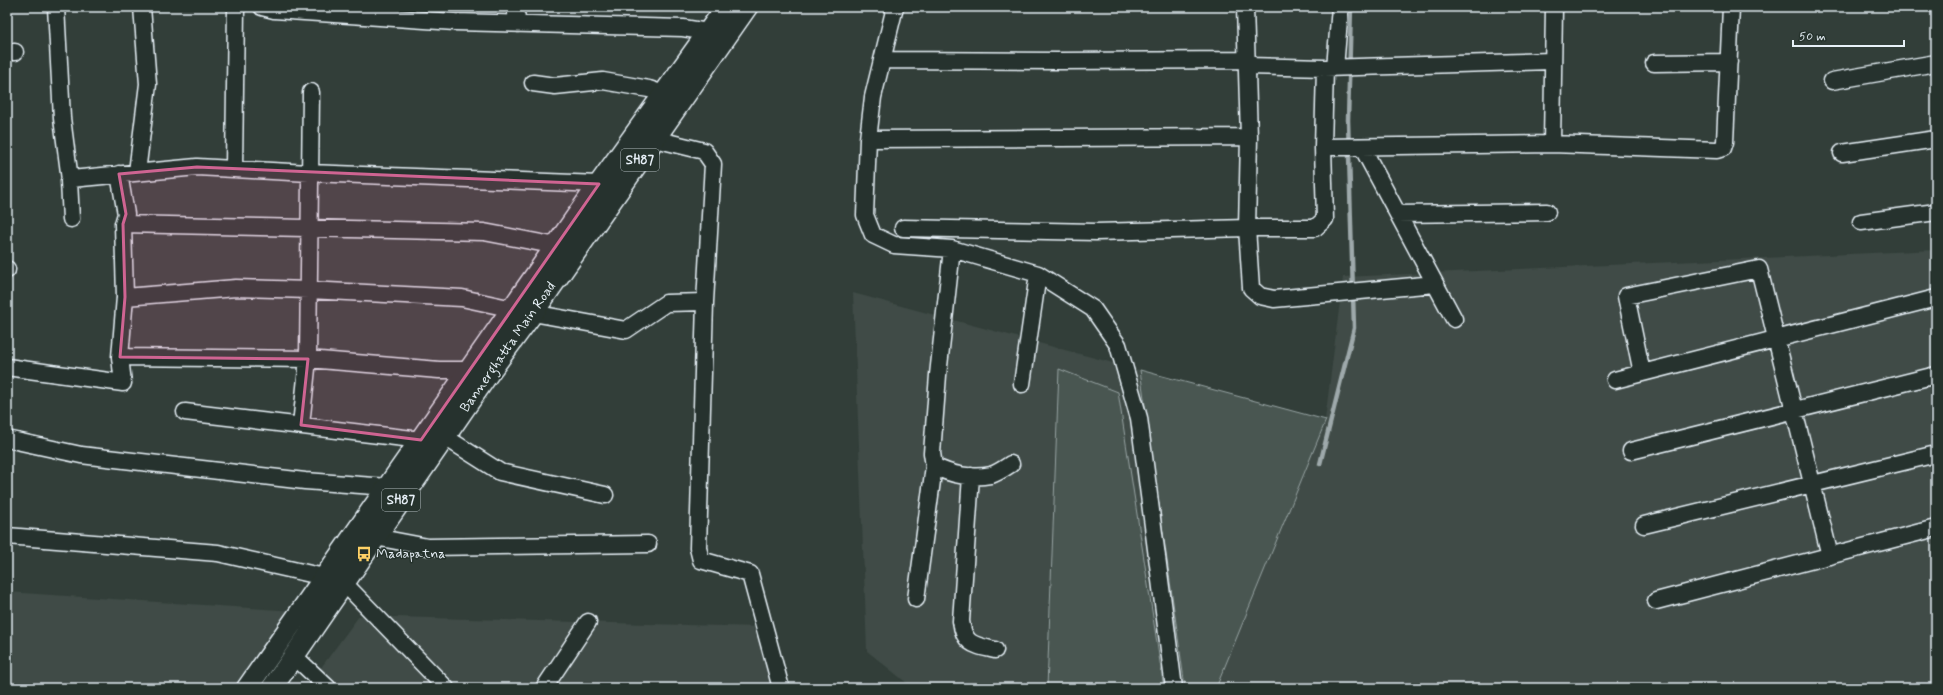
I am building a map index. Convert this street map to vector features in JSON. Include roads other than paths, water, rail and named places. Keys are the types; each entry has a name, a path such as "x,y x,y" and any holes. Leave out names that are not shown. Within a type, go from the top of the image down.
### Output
{"main road":[{"path":"247,688 471,370 599,184 664,94 715,38 725,7"},
{"name":"Bannerghatta Main Road","path":"272,688 343,582 655,139 715,38 747,7"}],"street":[{"path":"56,7 62,118 70,180 71,219"},
{"path":"137,172 148,84 142,7"},
{"path":"234,168 236,7"},
{"path":"515,7 518,24"},
{"path":"895,7 873,97 868,139 865,215 873,235 894,245 952,249 1038,274 1093,308 1118,345 1139,418 1174,688"},
{"path":"1245,7 1250,136 1247,228 1251,288 1260,296 1274,298 1435,284"},
{"path":"903,228 1096,232 1247,228 1315,228 1325,218 1323,147 1330,68 1340,7"},
{"path":"1552,144 1552,61 1554,7"},
{"path":"1323,147 1552,144 1717,150 1723,148 1725,142 1731,7"},
{"path":"270,8 455,22 683,28 715,38"},
{"path":"883,60 1248,63 1330,68 1552,61"},
{"path":"1654,63 1729,62"},
{"path":"1832,81 1936,64"},
{"path":"533,83 555,86 603,81 649,89 664,94"},
{"path":"301,425 308,359 311,92"},
{"path":"868,139 1250,136"},
{"path":"655,139 704,151 713,164 705,302 698,548 701,560 750,574 781,688"},
{"path":"1842,153 1936,139"},
{"path":"1362,147 1454,319"},
{"path":"70,180 183,167 599,184"},
{"path":"7,367 123,383 120,357 125,296 123,224 126,214 119,174"},
{"path":"1398,214 1547,212"},
{"path":"1861,222 1936,212"},
{"path":"123,224 484,232 557,246"},
{"path":"916,599 934,466 932,452 938,375 952,249"},
{"path":"1642,374 1626,296 1759,269 1830,556"},
{"path":"1022,384 1038,274"},
{"path":"125,296 236,288 309,290 462,298 513,309"},
{"path":"1615,380 1936,298"},
{"path":"533,313 626,330 666,303 705,302"},
{"path":"120,357 308,359 439,370 471,370"},
{"path":"1631,451 1936,376"},
{"path":"185,412 421,440"},
{"path":"445,437 500,472 604,495"},
{"path":"7,439 81,455 305,481 388,487"},
{"path":"1644,525 1936,454"},
{"path":"934,466 946,473 970,476 992,475 1011,464"},
{"path":"970,476 962,626 967,639 973,645 995,650"},
{"path":"1656,601 1936,528"},
{"path":"7,536 218,553 324,577"},
{"path":"375,537 428,547 648,544"},
{"path":"343,582 446,688"},
{"path":"544,688 588,622"},
{"path":"294,656 328,688"}],"waterway":[{"path":"1320,464 1354,328 1348,120 1351,7"}],"place":[{"name":"Madapatna","path":"364,554"}]}
